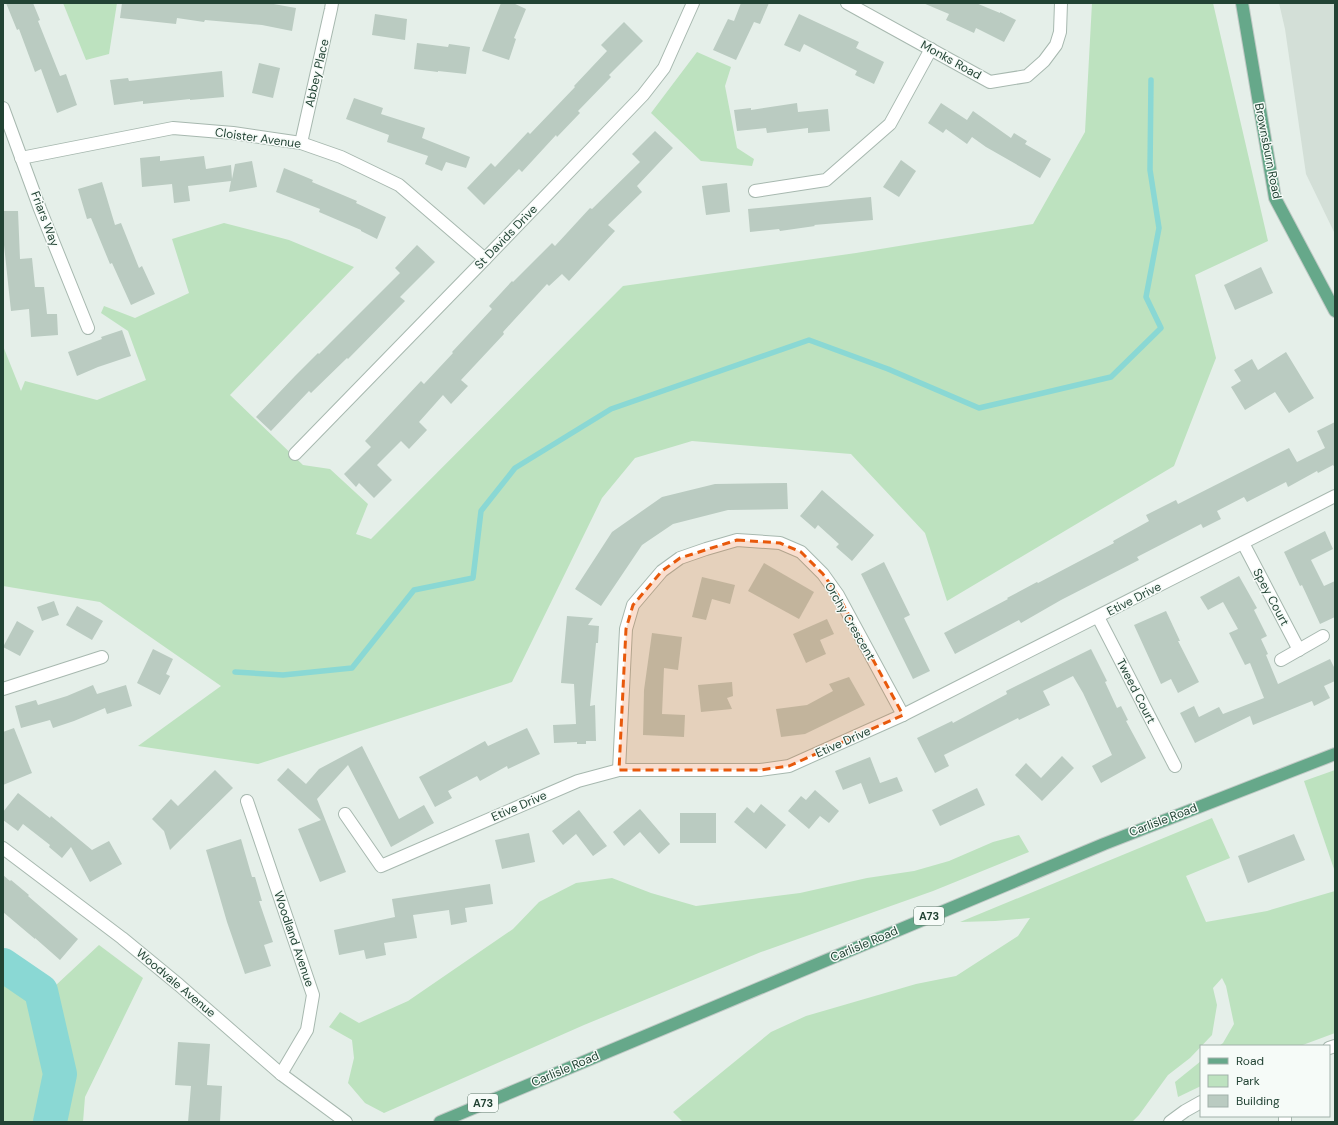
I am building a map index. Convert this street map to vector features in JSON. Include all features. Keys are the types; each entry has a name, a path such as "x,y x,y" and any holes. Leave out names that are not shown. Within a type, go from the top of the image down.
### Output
{"main road":[{"name":"Brownsburn Road","path":"1242,3 1275,198 1335,311"},
{"name":"Carlisle Road","path":"440,1122 1104,844 1335,754"}],"street":[{"name":"Abbey Place","path":"301,143 332,3"},
{"name":"St Davids Drive","path":"295,454 642,95 664,68 693,3"},
{"name":"Monks Road","path":"847,3 990,82 1027,76 1044,61 1056,44 1060,32 1061,3"},
{"path":"755,191 826,180 890,124 931,49"},
{"name":"Friars Way","path":"3,108 21,158 88,328"},
{"name":"Cloister Avenue","path":"21,158 173,128 233,133 301,143 353,163 399,185 485,259"},
{"name":"Etive Drive","path":"345,814 380,866 578,780 619,770 760,770 789,766 903,715 1335,496"},
{"name":"Orchy Crescent","path":"619,770 626,629 633,605 662,571 680,558 737,540 780,543 801,552 823,574 838,596 903,715"},
{"name":"Spey Court","path":"1243,543 1299,650"},
{"name":"Tweed Court","path":"1098,617 1175,766"},
{"path":"1281,660 1323,636"},
{"path":"3,689 102,657"},
{"name":"Woodland Avenue","path":"247,801 313,995 307,1030 281,1074"},
{"name":"Woodvale Avenue","path":"3,848 145,956 281,1074 346,1122"},
{"path":"1170,1122 1200,1103"}],"highlighted area":[{"path":"737,540 780,543 801,552 823,574 838,595 903,715 789,766 760,770 619,770 626,629 633,605 662,571 680,558"}],"shaded area":[{"path":"1279,3 1335,3 1335,234 1306,174 1285,29"}],"green space":[{"path":"63,3 117,3 109,54 86,60"},
{"path":"1092,3 1213,3 1268,241 1195,275 1216,358 1174,466 947,601 925,533 851,454 692,441 635,458 602,498 512,682 258,764 138,746 221,686 100,602 3,586 3,346 21,391 25,381 97,400 146,380 128,331 101,313 104,306 135,318 189,293 172,239 224,223 289,240 354,267 230,395 303,465 330,469 368,504 356,534 371,539 623,286 856,253 1033,224 1085,132"},
{"path":"697,52 731,67 725,86 737,148 754,159 752,166 701,161 651,113"},
{"path":"1335,770 1335,872 1304,781"},
{"path":"1212,818 1230,858 1186,876 1206,922 1267,911 1335,891 1335,1033 1303,1045 1220,1045 1234,1024 1226,986 1222,978 1213,988 1217,1005 1212,1035 1202,1045 1200,1045 1200,1048 1190,1058 1168,1075 1139,1115 1132,1122 683,1122 673,1112 771,1032 806,1016 916,984 956,976 1018,936 1030,918 960,922"},
{"path":"1019,835 1029,852 933,891 761,952 584,1025 384,1113 365,1103 348,1083 354,1058 352,1040 329,1027 340,1012 359,1023 408,1001 513,929 539,902 576,883 612,878 651,893 696,906 800,893 867,878 914,871 949,861 993,842"},
{"path":"99,945 143,978 85,1097 83,1122 3,1122 3,950 55,986"},
{"path":"1200,1062 1200,1086 1178,1097 1175,1082"}],"building":[{"path":"6,3 33,3 40,20 38,21 60,76 66,74 77,105 57,113 41,69 35,72 19,29 17,30"},
{"path":"122,3 268,3 296,8 292,31 262,25 205,20 204,22 177,18 176,24 120,18"},
{"path":"501,3 513,3 526,9 514,38 516,39 509,60 482,51"},
{"path":"741,3 769,3 760,24 754,22 736,60 713,50 728,19 734,21"},
{"path":"923,3 976,3 1016,20 1004,42 976,28 974,33 946,20 949,14"},
{"path":"375,14 407,19 405,40 372,35"},
{"path":"799,14 859,42 856,48 884,62 874,84 855,75 857,71 804,44 800,52 784,45"},
{"path":"624,22 643,41 609,75 611,77 578,111 580,113 557,137 556,135 522,172 519,169 484,205 467,188 491,163 495,167 528,132 530,134 575,87 574,86 607,51 601,45"},
{"path":"417,43 448,47 449,44 470,47 466,74 414,69"},
{"path":"259,63 280,68 273,98 252,93"},
{"path":"222,71 224,97 143,104 143,101 114,105 110,80 128,78 129,81"},
{"path":"354,98 383,108 381,114 425,128 422,138 470,157 466,168 446,162 442,171 425,164 428,156 387,142 389,135 346,119"},
{"path":"797,103 798,112 828,109 830,131 808,133 808,128 767,133 766,128 737,131 734,110 751,108 751,110"},
{"path":"941,103 967,120 973,111 1011,138 1014,133 1027,141 1025,144 1051,159 1040,178 986,147 972,137 967,144 946,129 943,133 928,123"},
{"path":"655,131 673,148 637,186 642,192 608,225 615,231 569,281 562,274 549,286 547,284 503,332 504,334 461,380 468,386 451,404 443,395 419,422 427,430 409,449 401,441 377,465 392,480 374,498 359,483 356,487 344,474 371,447 365,441 421,381 424,384 453,353 452,352 492,309 489,306 512,281 513,282 552,243 555,246 590,208 592,209 640,162 632,154"},
{"path":"160,156 160,161 204,156 206,169 231,165 232,179 235,164 252,161 257,187 229,192 231,181 188,186 190,201 174,203 172,184 142,187 140,158"},
{"path":"901,160 916,171 899,197 883,187"},
{"path":"284,168 313,180 312,182 357,201 356,203 386,217 377,239 361,230 319,212 320,209 276,192"},
{"path":"102,182 115,225 121,223 139,268 142,266 155,294 131,305 112,263 110,264 91,218 87,219 78,189"},
{"path":"727,183 730,212 706,215 702,186"},
{"path":"871,197 873,220 814,225 815,226 780,231 779,229 750,232 748,209"},
{"path":"3,211 18,211 20,259 32,258 35,287 44,287 47,314 57,314 58,335 31,337 29,309 11,311 3,245"},
{"path":"417,245 435,262 400,297 405,301 348,359 347,358 311,393 309,391 271,431 256,417 318,353 319,354 400,273 395,268"},
{"path":"1261,267 1273,293 1235,310 1224,285"},
{"path":"122,330 131,356 77,376 68,352 102,339 101,337"},
{"path":"1286,352 1314,398 1289,413 1275,392 1245,410 1231,387 1241,381 1234,370 1252,359 1258,370"},
{"path":"1335,422 1335,468 1333,465 1318,473 1317,471 1288,487 1286,482 1247,502 1244,497 1217,511 1221,519 1203,528 1201,524 1137,557 1139,560 1061,600 1021,623 1019,620 955,654 944,633 1037,582 1038,583 1114,543 1113,541 1149,521 1146,515 1176,500 1178,504 1289,448 1297,462 1325,448 1317,431"},
{"path":"787,483 788,509 728,510 673,524 642,545 601,606 575,589 612,532 662,497 715,484"},
{"path":"822,490 874,535 852,561 836,547 839,544 818,525 815,529 800,516"},
{"path":"1325,531 1333,549 1311,560 1324,586 1335,581 1335,617 1320,624 1302,585 1300,586 1284,552"},
{"path":"884,562 910,615 904,618 930,671 913,679 861,574"},
{"path":"764,563 814,592 799,619 748,591"},
{"path":"1239,576 1257,608 1254,610 1267,636 1261,639 1268,654 1266,655 1278,684 1330,659 1335,669 1335,681 1324,686 1330,698 1314,706 1312,701 1253,725 1250,716 1195,743 1180,713 1194,706 1199,717 1219,707 1223,714 1264,698 1250,663 1245,665 1229,633 1238,629 1223,602 1208,610 1200,597"},
{"path":"702,577 735,585 730,604 712,599 706,620 692,617"},
{"path":"54,601 59,615 42,621 37,607"},
{"path":"77,606 103,621 92,640 66,625"},
{"path":"1166,611 1180,641 1178,641 1199,682 1178,693 1171,679 1161,684 1134,625"},
{"path":"567,616 593,618 588,625 599,626 590,706 595,705 596,741 586,741 586,744 577,744 577,742 554,743 553,725 576,724 574,684 561,683"},
{"path":"827,619 834,634 820,640 826,654 806,663 793,634"},
{"path":"17,621 34,631 20,656 3,647"},
{"path":"652,633 682,637 678,670 664,668 662,714 685,715 684,737 643,735 644,690"},
{"path":"153,649 173,659 166,674 170,676 160,695 137,683"},
{"path":"1091,649 1107,681 1105,682 1117,708 1121,706 1128,720 1126,721 1146,758 1101,783 1092,766 1112,755 1083,693 1073,676 1043,691 1050,705 1019,720 1018,718 944,755 949,766 935,773 917,738 952,721 953,723 1007,694 1006,691"},
{"path":"849,677 865,705 805,734 781,737 776,709 807,705 833,691 829,684"},
{"path":"732,682 733,696 727,698 732,709 701,712 698,685"},
{"path":"93,685 97,694 126,685 132,706 107,714 105,708 53,728 50,720 21,728 15,706 36,700 38,705 67,696"},
{"path":"14,728 32,773 3,785 3,732"},
{"path":"527,728 540,754 508,769 507,766 480,781 477,776 448,791 452,798 435,807 419,777 485,741 488,746"},
{"path":"362,746 399,819 424,805 434,823 391,847 348,765 317,799 346,872 320,882 298,829 321,820 277,780 288,768 306,784 319,769"},
{"path":"1062,756 1074,768 1042,801 1015,775 1026,763 1041,778"},
{"path":"870,757 880,783 897,777 903,791 869,804 861,783 843,790 835,771"},
{"path":"215,770 233,788 170,850 164,831 152,819 171,799 178,806"},
{"path":"977,788 985,805 940,826 932,810"},
{"path":"815,790 839,811 829,823 820,816 809,829 788,811 801,796 806,800"},
{"path":"18,793 50,818 51,816 92,850 109,841 122,864 90,882 71,847 62,858 49,847 50,845 23,824 18,831 3,820 3,812"},
{"path":"761,804 786,825 766,849 734,822 747,807 754,813"},
{"path":"640,809 670,844 659,854 640,832 624,846 613,832"},
{"path":"579,810 607,846 593,856 576,834 563,845 552,831"},
{"path":"680,813 716,813 716,843 680,843"},
{"path":"529,833 535,862 502,869 495,840"},
{"path":"1294,834 1305,860 1248,883 1238,856"},
{"path":"241,839 252,877 255,877 262,901 259,901 273,942 264,945 271,966 245,974 227,922 206,850"},
{"path":"3,875 29,895 28,896 78,939 60,960 3,912"},
{"path":"490,884 493,904 465,908 467,922 451,925 449,910 413,915 417,938 384,943 386,955 366,959 364,950 339,955 334,930 395,917 392,899"},
{"path":"178,1042 210,1044 207,1085 222,1086 220,1122 188,1122 191,1086 175,1085"}],"waterway":[{"path":"235,672 283,675 352,668 414,590 473,578 481,511 515,468 611,409 809,340 888,369 979,408 1111,377 1161,328 1146,297 1159,228 1150,170 1151,80"},
{"path":"3,965 41,991 60,1074 50,1122"}]}
